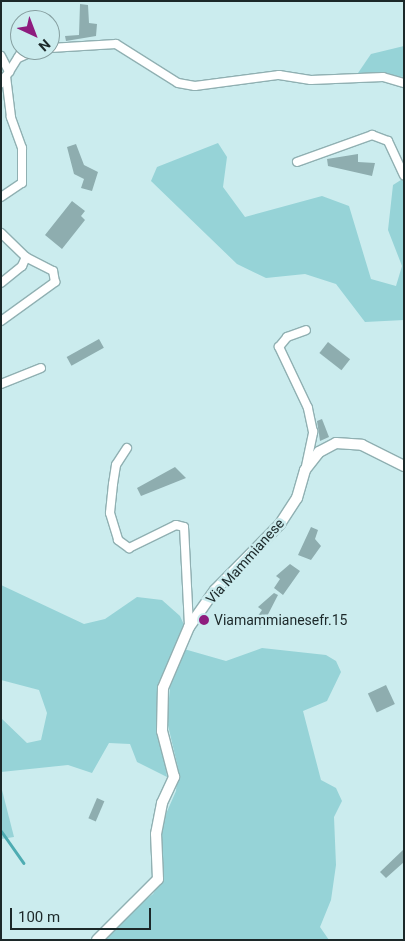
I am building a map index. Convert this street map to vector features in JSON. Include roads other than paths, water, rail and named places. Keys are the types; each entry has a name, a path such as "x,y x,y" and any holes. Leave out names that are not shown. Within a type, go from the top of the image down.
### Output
{"main road":[{"name":"Via Mammianese","path":"97,940 158,879 156,834 162,803 174,777 162,731 163,688 190,627 215,590 280,524 296,498 305,470 319,452 336,443 362,446 404,466"}],"street":[{"path":"60,47 116,44 178,83 195,86 280,75 311,80 383,77 404,83"},
{"path":"1,56 11,117 22,148 22,183 1,197"},
{"path":"5,77 16,60"},
{"path":"297,162 372,135 388,141 404,175"},
{"path":"1,233 26,257 54,271 55,282 1,321"},
{"path":"1,283 22,266 26,257"},
{"path":"305,470 313,432 308,408 279,347 287,337 306,330"},
{"path":"1,384 41,368"},
{"path":"127,448 116,466 110,513 118,540 129,548 176,525 184,527 190,627"}],"waterway":[{"path":"1,831 23,863"}],"place":[{"name":"Viamammianesefr.15","path":"204,620"}]}
